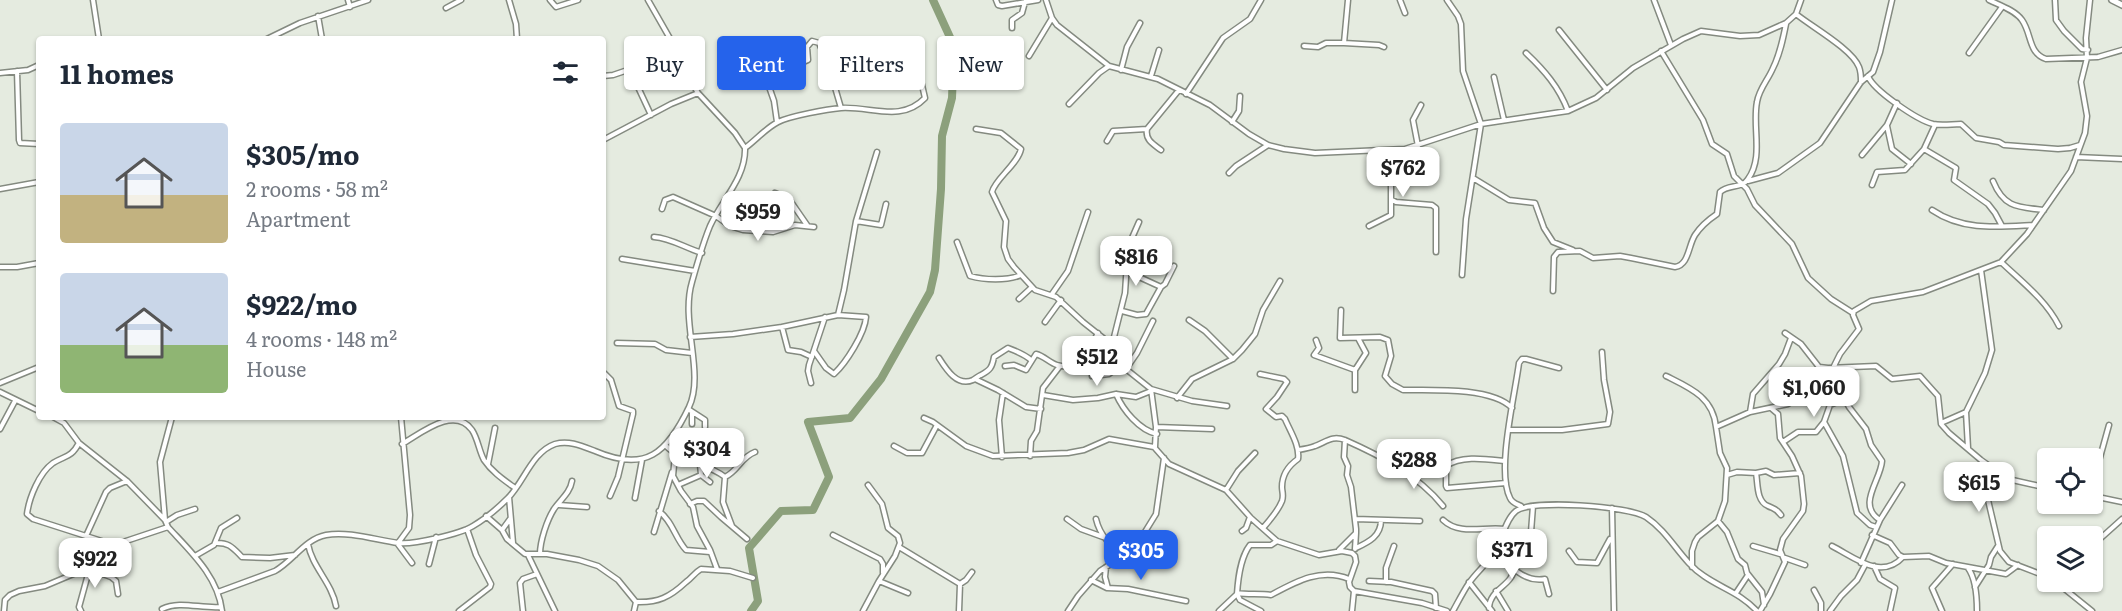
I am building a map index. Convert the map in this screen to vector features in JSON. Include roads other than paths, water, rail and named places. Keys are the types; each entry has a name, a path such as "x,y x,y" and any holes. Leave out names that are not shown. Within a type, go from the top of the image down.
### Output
{"street":[{"path":"93,0 99,36"},
{"path":"348,0 350,7"},
{"path":"272,36 318,16 368,0"},
{"path":"446,8 461,0"},
{"path":"509,0 517,36"},
{"path":"550,0 556,7 578,0"},
{"path":"648,0 669,36"},
{"path":"996,0 998,5 1002,6 1038,0"},
{"path":"1046,0 1052,18 1073,39 1109,66 1151,76 1210,105 1268,145 1315,153 1405,149 1481,124 1568,111 1585,104 1607,90 1620,77 1671,45 1701,31 1759,35 1786,23 1796,14 1801,0"},
{"path":"1186,94 1223,38 1250,19 1261,0"},
{"path":"1344,43 1348,0"},
{"path":"1400,0 1405,13"},
{"path":"1447,0 1458,16 1462,34 1463,71 1481,124 1466,219 1462,274"},
{"path":"1654,0 1671,45"},
{"path":"1553,291 1555,254 1558,252 1583,252 1593,258 1620,256 1675,267 1681,266 1701,226 1717,214 1722,189 1778,173 1820,143 1861,82 1873,72 1892,0"},
{"path":"1989,0 2021,19 2035,53 2040,57 2087,58 2122,50"},
{"path":"2055,0 2056,20 2082,49 2088,50"},
{"path":"1853,313 1871,301 1912,296 2001,262 2033,225 2071,171 2087,125 2081,82 2088,50 2086,38 2090,0"},
{"path":"2112,0 2122,5"},
{"path":"1012,28 1012,20 1023,13 1026,2"},
{"path":"1969,53 2002,7"},
{"path":"1796,14 1855,60 1859,67 1861,82"},
{"path":"318,16 321,36"},
{"path":"1029,56 1052,18"},
{"path":"1121,70 1127,47 1140,23"},
{"path":"1745,183 1754,166 1757,150 1757,103 1760,91 1776,61 1786,23"},
{"path":"1559,30 1607,90"},
{"path":"777,122 774,101 766,78 808,60 807,47 812,41 819,42 841,108"},
{"path":"1304,46 1318,47 1344,43 1384,47"},
{"path":"1151,76 1159,50"},
{"path":"1661,51 1703,120 1712,144 1727,154 1734,176 1745,183 1755,205 1764,217 1792,244 1808,278 1831,299 1853,313 1859,329 1830,368"},
{"path":"1526,53 1545,70 1564,100 1568,111"},
{"path":"0,73 28,70 36,66"},
{"path":"1069,104 1099,72 1109,66"},
{"path":"17,71 20,143 36,144"},
{"path":"606,76 624,72"},
{"path":"1868,76 1871,83 1922,121 1935,125 1961,124 1976,138 2012,146 2065,149 2080,145"},
{"path":"1494,77 1504,120"},
{"path":"639,90 651,115"},
{"path":"692,424 690,411 694,370 687,307 695,271 711,225 731,192 743,163 745,148 735,133 696,90"},
{"path":"745,148 777,122 841,108 895,113 924,100 924,90"},
{"path":"1161,150 1148,140 1147,129 1179,90"},
{"path":"606,138 671,104 698,93"},
{"path":"1232,122 1239,111 1240,96"},
{"path":"1862,155 1887,125 1897,103"},
{"path":"1418,146 1413,120 1421,105"},
{"path":"1887,125 1892,149 1911,164"},
{"path":"1872,184 1877,172 1903,171 1911,164 1924,149 1935,125"},
{"path":"976,129 1001,133 1022,148 1020,155 1006,174 995,184 992,192 1006,221 1006,254 1035,290 1052,294 1061,300 1112,345"},
{"path":"1107,141 1113,131 1147,129"},
{"path":"1229,174 1236,166 1268,145"},
{"path":"1369,226 1391,215 1391,179 1393,174 1402,169 1405,149"},
{"path":"1924,149 1956,168 1954,180 1988,204 2002,226"},
{"path":"838,315 856,221 877,152"},
{"path":"2076,157 2122,159"},
{"path":"1473,177 1509,200 1535,203 1544,228 1553,242 1575,251"},
{"path":"1993,181 2005,201 2020,207 2044,210"},
{"path":"0,189 36,183"},
{"path":"775,193 789,199 807,225"},
{"path":"662,209 665,200 673,197 716,216 730,226 743,230 773,232 787,227 807,225 814,227"},
{"path":"1392,200 1432,204 1436,208 1436,252"},
{"path":"856,221 881,225 886,204"},
{"path":"1932,210 1960,224 1984,227 2033,225"},
{"path":"1052,294 1068,271 1088,212"},
{"path":"1139,222 1128,247 1122,311 1112,345 1114,354 1121,365 1151,390 1177,398 1227,406"},
{"path":"654,237 667,237 676,244 702,253"},
{"path":"957,242 970,276 999,278 1021,275"},
{"path":"622,259 695,271"},
{"path":"2001,262 2043,301 2059,326"},
{"path":"0,267 36,264"},
{"path":"1122,311 1146,314 1174,266"},
{"path":"1968,449 1966,412 1988,367 1992,350 1981,270"},
{"path":"1126,271 1161,287"},
{"path":"1177,398 1192,379 1233,359 1255,334 1263,310 1280,281"},
{"path":"1019,299 1032,287"},
{"path":"1045,322 1061,300"},
{"path":"1341,310 1339,337 1343,339 1380,337 1388,340 1391,356 1385,376 1397,388 1481,395 1504,401 1512,408"},
{"path":"690,337 782,327 838,315 866,317 858,340 834,374 826,368 814,351"},
{"path":"811,383 808,371 825,317"},
{"path":"1189,320 1205,331 1233,359"},
{"path":"1126,369 1153,321"},
{"path":"782,327 788,350 812,357"},
{"path":"1005,366 1014,365 1026,369 1034,355 1039,354 1060,366 1072,365 1082,360 1098,333"},
{"path":"1785,333 1805,349 1819,366 1830,368 1876,366 1892,379 1920,376 1938,396 1941,423 1949,433 2008,479 2037,486"},
{"path":"1355,390 1355,370 1366,353 1358,338"},
{"path":"1750,412 1753,394 1779,363 1791,338"},
{"path":"1316,340 1319,346 1314,355 1355,370"},
{"path":"617,343 655,344 666,350 692,353"},
{"path":"939,358 952,376 966,382 987,373 993,366 994,357 1009,348 1022,352 1032,360"},
{"path":"1509,430 1562,430 1608,424 1610,412 1602,352"},
{"path":"1522,507 1510,498 1504,461 1520,360 1527,359 1558,368"},
{"path":"1092,376 1109,374 1121,365"},
{"path":"1030,456 1031,441 1037,432 1042,388 1060,366"},
{"path":"0,383 36,368"},
{"path":"1830,368 1844,399 1866,429 1871,446 1882,461 1873,484 1870,503 1870,512 1880,520"},
{"path":"1260,374 1284,379 1287,382 1277,398 1266,409 1276,417 1286,418 1298,450 1298,459 1285,472 1281,504 1263,528"},
{"path":"606,375 612,380 619,406 633,411 622,460 610,496"},
{"path":"1666,376 1697,392 1707,401 1715,417 1720,453 1726,468 1725,501 1718,521 1698,537 1692,551 1692,567"},
{"path":"975,379 1026,407 1041,409"},
{"path":"1716,427 1750,412 1788,404 1820,384"},
{"path":"1043,395 1073,400 1116,394 1136,397 1151,390"},
{"path":"1151,390 1156,427 1155,448"},
{"path":"0,392 36,410"},
{"path":"1002,393 999,420 1002,457"},
{"path":"1116,394 1121,406 1141,426 1156,434"},
{"path":"1783,442 1798,432 1816,432 1824,422 1830,405 1844,399"},
{"path":"0,429 15,401"},
{"path":"1770,408 1778,414 1779,431 1783,442 1803,482 1803,508 1783,539 1780,554"},
{"path":"690,411 705,420 705,427"},
{"path":"218,592 275,571 284,566 308,544 324,536 333,535 398,543 467,529 509,496 536,459 555,444 578,445 622,460 642,460 666,446 690,411"},
{"path":"1941,423 1966,412"},
{"path":"924,418 974,450 1002,457 1078,451 1109,439 1155,448 1169,464 1226,490 1250,517 1277,541 1319,555 1338,551 1348,552 1355,556"},
{"path":"58,420 64,423 79,443 128,481 167,523 212,578 218,592 221,609 178,604 171,604 162,609"},
{"path":"167,523 160,462 171,420"},
{"path":"398,543 409,528 410,515 400,420"},
{"path":"402,444 436,424 449,420 470,427 488,465 515,488"},
{"path":"1824,422 1843,456 1857,513 1870,525 1876,527"},
{"path":"894,446 907,453 922,453 937,425"},
{"path":"2103,448 2109,425"},
{"path":"1156,427 1212,429"},
{"path":"488,465 495,428"},
{"path":"1298,450 1337,437 1345,440 1414,477 1432,492 1443,506"},
{"path":"1345,440 1344,458 1348,466 1356,533 1355,566 1349,579 1350,587 1354,591 1422,603 1447,611"},
{"path":"79,443 74,453 53,463 42,474 28,504 27,514 33,519 114,545"},
{"path":"666,446 675,455 700,464 725,477"},
{"path":"725,477 730,475 745,456 755,452"},
{"path":"1226,490 1238,471 1255,453"},
{"path":"654,532 673,472 675,455"},
{"path":"1068,611 1091,580 1138,544 1159,508 1164,458"},
{"path":"1504,461 1474,459 1453,462 1446,466 1446,488 1506,483"},
{"path":"636,498 642,460"},
{"path":"700,464 701,475 710,482"},
{"path":"1727,476 1737,472 1766,471 1774,475 1800,473"},
{"path":"673,472 678,485 695,512 697,526 717,569"},
{"path":"1756,473 1761,500 1767,506 1777,510 1780,515"},
{"path":"678,485 701,475"},
{"path":"725,477 723,502 732,526"},
{"path":"2008,479 1992,489 1988,500 1998,546 2004,558 2037,573"},
{"path":"86,536 106,492 128,481"},
{"path":"540,554 544,532 572,481"},
{"path":"1830,611 1857,580 1872,535 1902,484"},
{"path":"863,611 899,547 899,538 888,528 882,504 868,485"},
{"path":"509,496 513,545"},
{"path":"2103,498 2122,502"},
{"path":"690,504 704,501 747,539"},
{"path":"558,505 586,507"},
{"path":"1532,560 1533,506"},
{"path":"1453,611 1469,582 1491,559 1512,514 1522,507 1590,506 1612,508 1646,517 1671,540 1692,567 1705,577 1736,593 1759,611 1764,606 1785,558"},
{"path":"1612,508 1614,611"},
{"path":"4,611 5,600 10,595 45,586 91,566 114,545 167,523 177,515 195,509"},
{"path":"659,511 671,524 679,542 686,550 710,552"},
{"path":"486,516 502,530 513,545 528,555 555,611"},
{"path":"1242,531 1246,528 1250,517"},
{"path":"195,556 215,543 222,528 237,518"},
{"path":"502,530 510,519"},
{"path":"1067,519 1086,532 1104,538"},
{"path":"1096,519 1104,538 1125,556"},
{"path":"1355,519 1420,521"},
{"path":"2103,536 2122,519"},
{"path":"1356,548 1377,534 1381,528 1381,520"},
{"path":"1443,520 1458,530 1505,529"},
{"path":"1718,521 1727,532 1749,575 1762,592 1764,606"},
{"path":"459,611 491,584 476,555 467,529"},
{"path":"1338,551 1356,533"},
{"path":"833,535 880,559 883,564 882,575"},
{"path":"1872,535 1890,543 1903,557 1929,556 1954,564 2006,574 2018,565"},
{"path":"429,564 436,537"},
{"path":"1569,551 1580,563 1597,563 1611,538"},
{"path":"1219,611 1237,594 1248,547 1271,545 1277,541"},
{"path":"215,543 231,545 242,557 270,558 297,554"},
{"path":"398,543 412,563"},
{"path":"308,544 311,556 334,597 336,606"},
{"path":"1138,544 1166,547"},
{"path":"1386,582 1386,568 1394,546"},
{"path":"1753,546 1805,565"},
{"path":"1832,546 1863,564 1874,566 1895,564 1903,557"},
{"path":"1975,587 1998,546"},
{"path":"899,547 960,584"},
{"path":"1496,549 1514,568 1532,581 1545,579 1550,594"},
{"path":"528,555 540,554 579,560 598,566 618,580 636,602 654,603 661,600 679,588 696,571 707,568 740,573 753,578"},
{"path":"1942,611 1932,588 1954,564"},
{"path":"91,566 92,570 116,581 118,594"},
{"path":"81,611 79,607 91,566"},
{"path":"1874,566 1880,579 1895,588 1890,611"},
{"path":"1106,567 1107,588"},
{"path":"1968,567 1975,587 1977,611"},
{"path":"1491,610 1491,600 1496,591 1512,578 1514,568"},
{"path":"960,584 972,572"},
{"path":"523,611 520,584 523,579 537,574"},
{"path":"1237,594 1271,595 1283,587 1319,574 1336,575 1349,579"},
{"path":"1736,593 1749,575"},
{"path":"1091,580 1107,588 1128,589 1186,601"},
{"path":"879,581 908,593"},
{"path":"1369,581 1432,591 1435,594 1436,608"},
{"path":"1469,582 1491,610"},
{"path":"959,611 960,584"},
{"path":"1814,590 1821,603 1821,611"},
{"path":"1352,611 1354,591"},
{"path":"1496,591 1508,611"},
{"path":"2068,592 2092,611"},
{"path":"1237,594 1246,603 1261,611"},
{"path":"634,611 636,602"},
{"path":"1246,603 1248,611"}],"waterway":[{"path":"751,611 758,601 749,548 781,511 813,510 829,477 808,422 850,418 881,379 930,292 935,270 942,136 952,98 954,46 933,0"}]}
